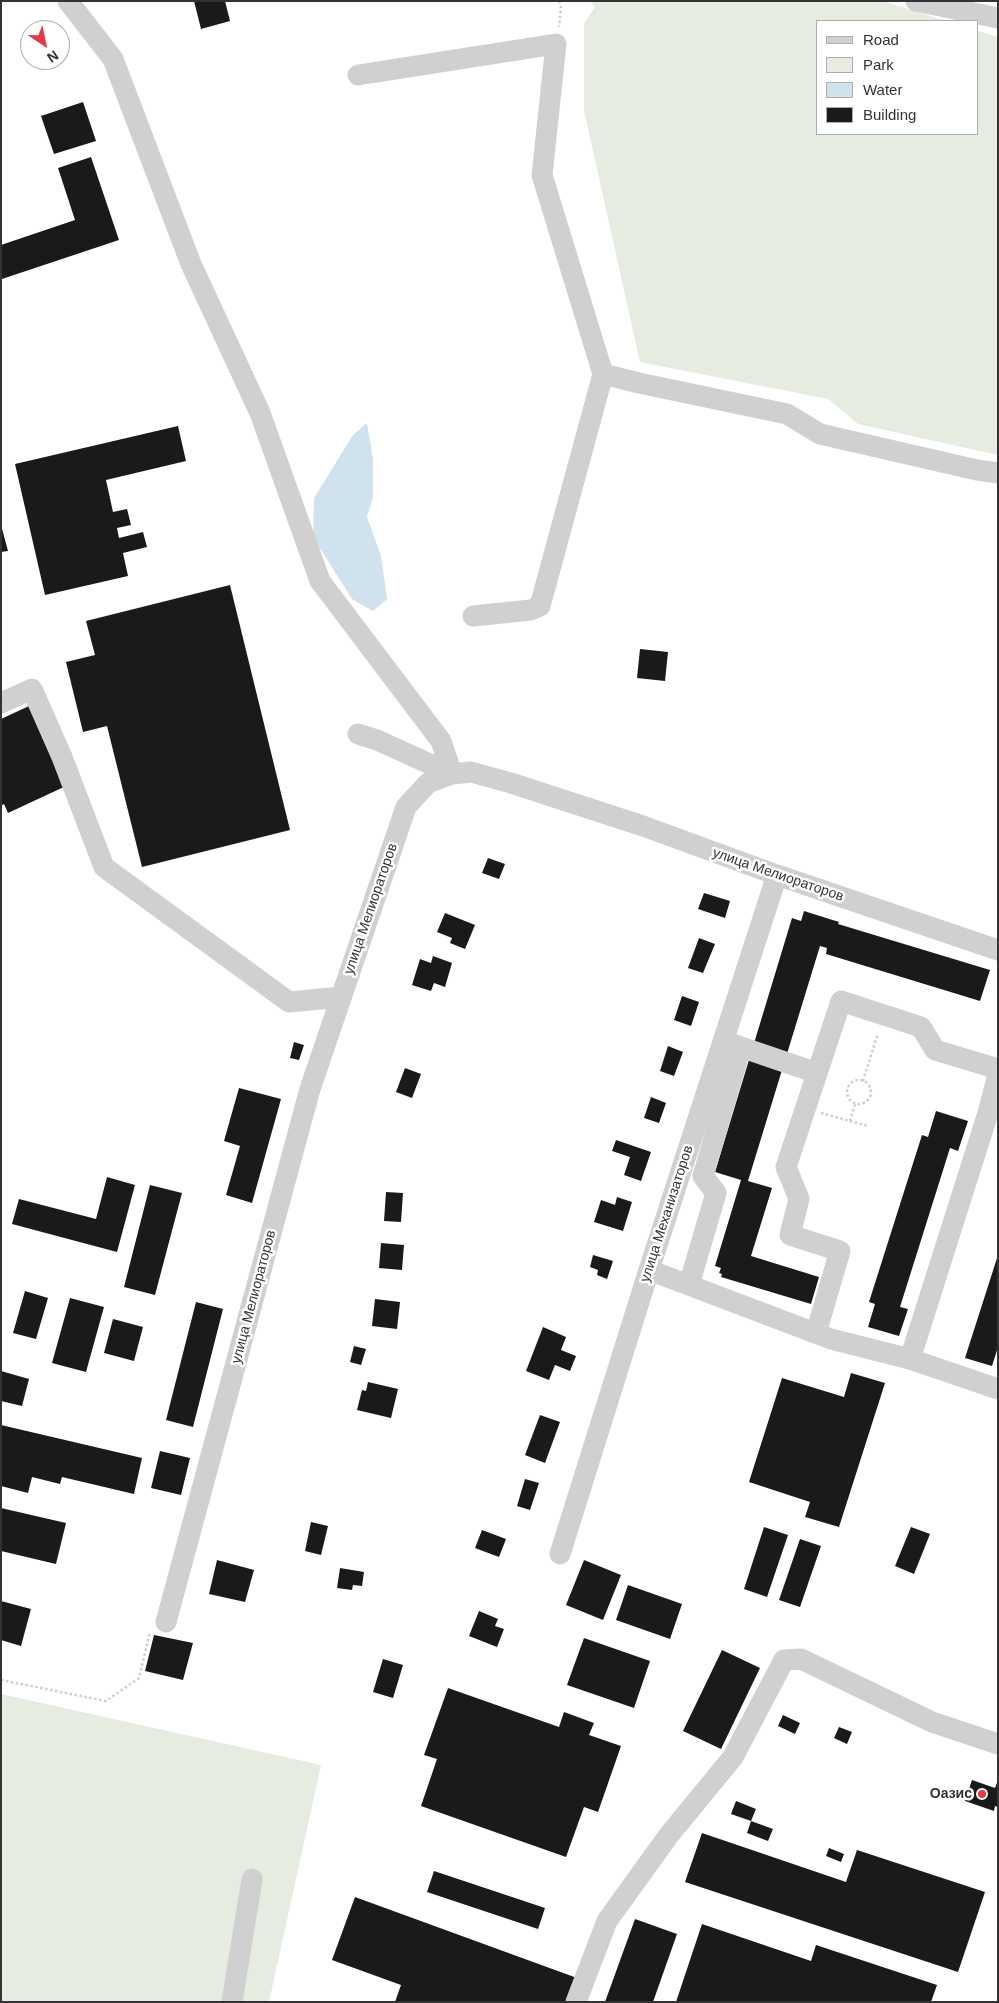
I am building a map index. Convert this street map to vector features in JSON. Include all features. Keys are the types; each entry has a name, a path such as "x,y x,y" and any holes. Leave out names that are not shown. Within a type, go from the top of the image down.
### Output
{"street":[{"path":"68,1 112,59 191,264 260,413 320,581 441,741 452,774"},
{"path":"916,1 998,18"},
{"path":"358,75 556,44 542,175 603,374 540,606 531,610 473,616"},
{"path":"603,374 787,414 820,434 977,470 998,473"},
{"path":"1,703 32,690 62,758 104,867 289,1002 341,997"},
{"path":"358,734 377,740 452,774"},
{"name":"улица Мелиораторов","path":"166,1622 310,1089 406,807 428,783 452,774 471,772 511,783 643,826 777,875 998,950"},
{"name":"улица Механизаторов","path":"560,1554 649,1270 732,1044 777,875"},
{"path":"816,1333 840,1251 790,1235 799,1198 786,1167 840,1001 921,1026 935,1050 998,1069"},
{"path":"689,1285 716,1192 703,1176 732,1044 817,1073"},
{"path":"910,1359 988,1113 998,1075"},
{"path":"649,1270 816,1333 910,1359 998,1389"},
{"path":"576,2002 607,1921 669,1835 733,1757 784,1660 801,1659 932,1722 998,1744"},
{"path":"232,2002 252,1879"}],"path":[{"path":"556,44 561,8 559,1"},
{"path":"863,1081 884,1015"},
{"path":"863,1081 870,1087 871,1097 863,1104 856,1104 849,1098 848,1087 854,1082 863,1081"},
{"path":"850,1121 856,1104"},
{"path":"805,1108 868,1126"},
{"path":"1,1680 106,1701 138,1678 151,1630 166,1622"}],"green space":[{"path":"590,1 883,1 944,20 816,20 816,135 979,135 979,31 998,37 998,455 858,424 828,399 640,362 584,110 584,24 595,7"},
{"path":"1,1694 321,1765 269,2002 1,2002"}],"water":[{"path":"367,423 373,459 373,497 367,517 381,556 387,599 373,611 352,599 313,537 314,498 353,435"}],"building":[{"path":"194,1 225,1 230,21 201,29"},
{"path":"83,102 96,141 54,154 41,116"},
{"path":"91,157 119,240 2,279 1,245 75,220 58,168"},
{"path":"178,426 186,461 106,480 113,512 127,509 131,525 117,528 119,538 143,532 147,547 123,553 128,576 45,595 15,464"},
{"path":"1,525 8,551 1,552"},
{"path":"230,585 290,830 142,867 107,726 83,732 66,662 95,655 86,621"},
{"path":"640,649 668,652 665,681 637,678"},
{"path":"29,706 66,786 8,813 4,804 1,806 1,719"},
{"path":"488,858 505,864 499,879 482,873"},
{"path":"704,893 730,901 725,918 698,909"},
{"path":"804,911 839,922 838,924 990,970 980,1001 826,954 827,948 820,946 748,1181 772,1188 751,1256 819,1277 811,1304 721,1277 722,1274 719,1273 721,1268 715,1266 741,1180 715,1172 792,918 801,921"},
{"path":"445,913 475,925 465,949 450,943 452,938 437,932"},
{"path":"699,938 715,944 703,973 688,968"},
{"path":"433,956 452,963 445,987 434,983 431,991 412,985 420,959 431,963"},
{"path":"682,996 699,1002 691,1026 674,1020"},
{"path":"294,1042 304,1045 299,1060 290,1058"},
{"path":"668,1046 683,1052 674,1076 660,1071"},
{"path":"405,1068 421,1074 412,1098 396,1092"},
{"path":"239,1088 281,1099 252,1203 226,1195 240,1146 224,1141"},
{"path":"651,1097 666,1103 659,1123 644,1118"},
{"path":"936,1111 968,1121 958,1151 950,1148 900,1307 908,1309 899,1336 868,1327 875,1304 869,1302 922,1135 928,1137"},
{"path":"616,1140 651,1152 641,1181 624,1175 630,1157 612,1151"},
{"path":"107,1177 135,1185 117,1252 12,1224 19,1199 96,1219"},
{"path":"150,1185 182,1193 155,1295 124,1287"},
{"path":"386,1192 403,1193 401,1222 384,1221"},
{"path":"617,1197 632,1202 623,1231 594,1222 601,1200 615,1205"},
{"path":"381,1243 404,1245 402,1270 379,1268"},
{"path":"593,1255 613,1261 607,1279 597,1275 598,1270 590,1267"},
{"path":"998,1255 998,1347 992,1366 965,1358"},
{"path":"25,1291 48,1298 36,1339 13,1333"},
{"path":"70,1298 104,1307 86,1372 52,1363"},
{"path":"375,1299 400,1302 397,1329 372,1326"},
{"path":"196,1302 223,1309 193,1427 166,1420"},
{"path":"113,1319 143,1327 134,1361 104,1353"},
{"path":"543,1327 566,1337 561,1350 576,1356 570,1371 555,1365 549,1380 526,1371"},
{"path":"354,1346 366,1349 361,1365 350,1362"},
{"path":"1,1371 29,1379 22,1406 1,1401"},
{"path":"851,1373 885,1383 839,1527 805,1517 810,1502 749,1482 782,1378 844,1397"},
{"path":"368,1382 398,1389 391,1418 357,1410 362,1390 366,1391"},
{"path":"540,1415 560,1422 545,1463 525,1455"},
{"path":"1,1425 142,1458 134,1494 62,1477 60,1484 32,1477 28,1493 1,1486"},
{"path":"160,1451 190,1458 181,1495 151,1488"},
{"path":"525,1479 539,1483 530,1510 517,1506"},
{"path":"1,1508 66,1523 56,1564 1,1551"},
{"path":"311,1522 328,1526 321,1555 305,1551"},
{"path":"764,1527 788,1535 767,1597 744,1589"},
{"path":"911,1527 930,1534 914,1574 895,1566"},
{"path":"482,1530 506,1539 499,1557 475,1548"},
{"path":"800,1539 821,1546 800,1607 779,1600"},
{"path":"217,1560 254,1570 245,1602 209,1594"},
{"path":"584,1560 621,1575 603,1620 566,1605"},
{"path":"340,1568 364,1572 362,1586 353,1585 352,1590 337,1588"},
{"path":"628,1585 682,1604 670,1639 616,1620"},
{"path":"1,1601 31,1609 21,1646 1,1640"},
{"path":"479,1611 498,1619 495,1626 504,1629 497,1647 469,1636"},
{"path":"154,1635 193,1643 183,1680 145,1671"},
{"path":"584,1638 650,1661 634,1708 567,1685"},
{"path":"722,1650 760,1668 721,1749 683,1731"},
{"path":"383,1659 403,1665 393,1698 373,1692"},
{"path":"448,1688 559,1727 564,1712 594,1723 589,1735 621,1746 598,1812 584,1807 566,1857 421,1806 437,1759 424,1755"},
{"path":"783,1715 800,1723 795,1734 778,1726"},
{"path":"839,1727 852,1732 847,1744 834,1738"},
{"name":"Оазис","path":"972,1780 995,1788 998,1780 998,1807 995,1806 994,1811 965,1801"},
{"path":"736,1801 756,1809 751,1821 731,1814"},
{"path":"751,1821 773,1829 768,1841 747,1833"},
{"path":"702,1833 846,1882 857,1850 985,1892 958,1972 685,1882"},
{"path":"829,1848 844,1854 841,1862 826,1856"},
{"path":"434,1871 545,1908 538,1929 427,1892"},
{"path":"355,1897 577,1978 568,2002 395,2002 401,1985 332,1960"},
{"path":"635,1919 677,1934 653,2002 605,2002"},
{"path":"702,1924 811,1961 816,1945 937,1985 931,2002 676,2002"}],"place":[{"name":"Оазис","path":"982,1794"}]}
